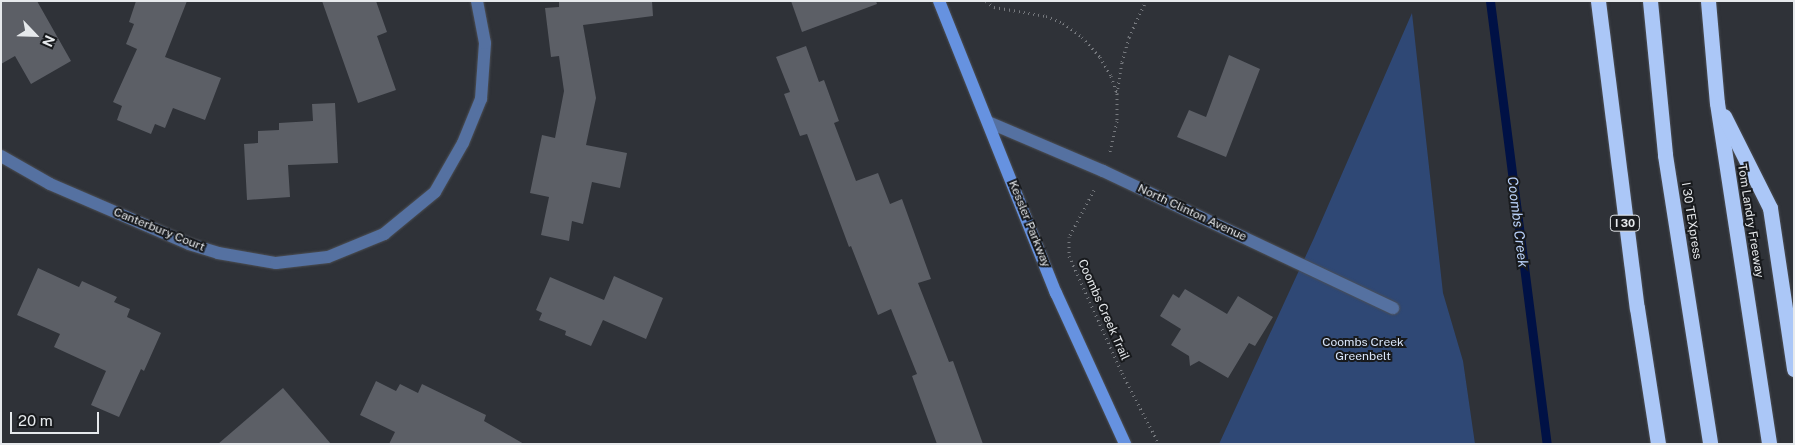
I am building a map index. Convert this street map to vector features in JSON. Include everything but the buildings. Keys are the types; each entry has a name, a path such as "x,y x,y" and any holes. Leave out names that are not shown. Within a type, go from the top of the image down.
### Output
{"highway":[{"name":"I 30","path":"1598,1 1637,308 1658,444"},
{"name":"I 30 TEXpress","path":"1650,1 1665,155 1710,444"},
{"name":"Tom Landry Freeway","path":"1708,1 1718,103 1769,444"},
{"path":"1718,103 1770,208 1794,369"}],"street":[{"name":"Canterbury Court","path":"1,156 50,184 189,244 218,254 276,263 328,257 384,234 436,192 463,143 481,99 485,43 477,1"},
{"name":"Kessler Parkway","path":"939,1 1056,293 1126,444"},
{"name":"North Clinton Avenue","path":"988,122 1103,170 1394,308"}],"path":[{"path":"986,1 999,9 1046,16 1063,23 1082,37 1100,58 1111,76 1117,93"},
{"path":"1110,156 1117,121 1117,93 1124,54 1146,1"},
{"name":"Coombs Creek Trail","path":"1098,182 1069,237 1069,256 1122,372 1159,444"}],"green space":[{"name":"Coombs Creek Greenbelt","path":"1412,13 1443,293 1463,361 1475,444 1219,444 1314,238"}],"waterway":[{"name":"Coombs Creek","path":"1490,1 1547,444"}]}
